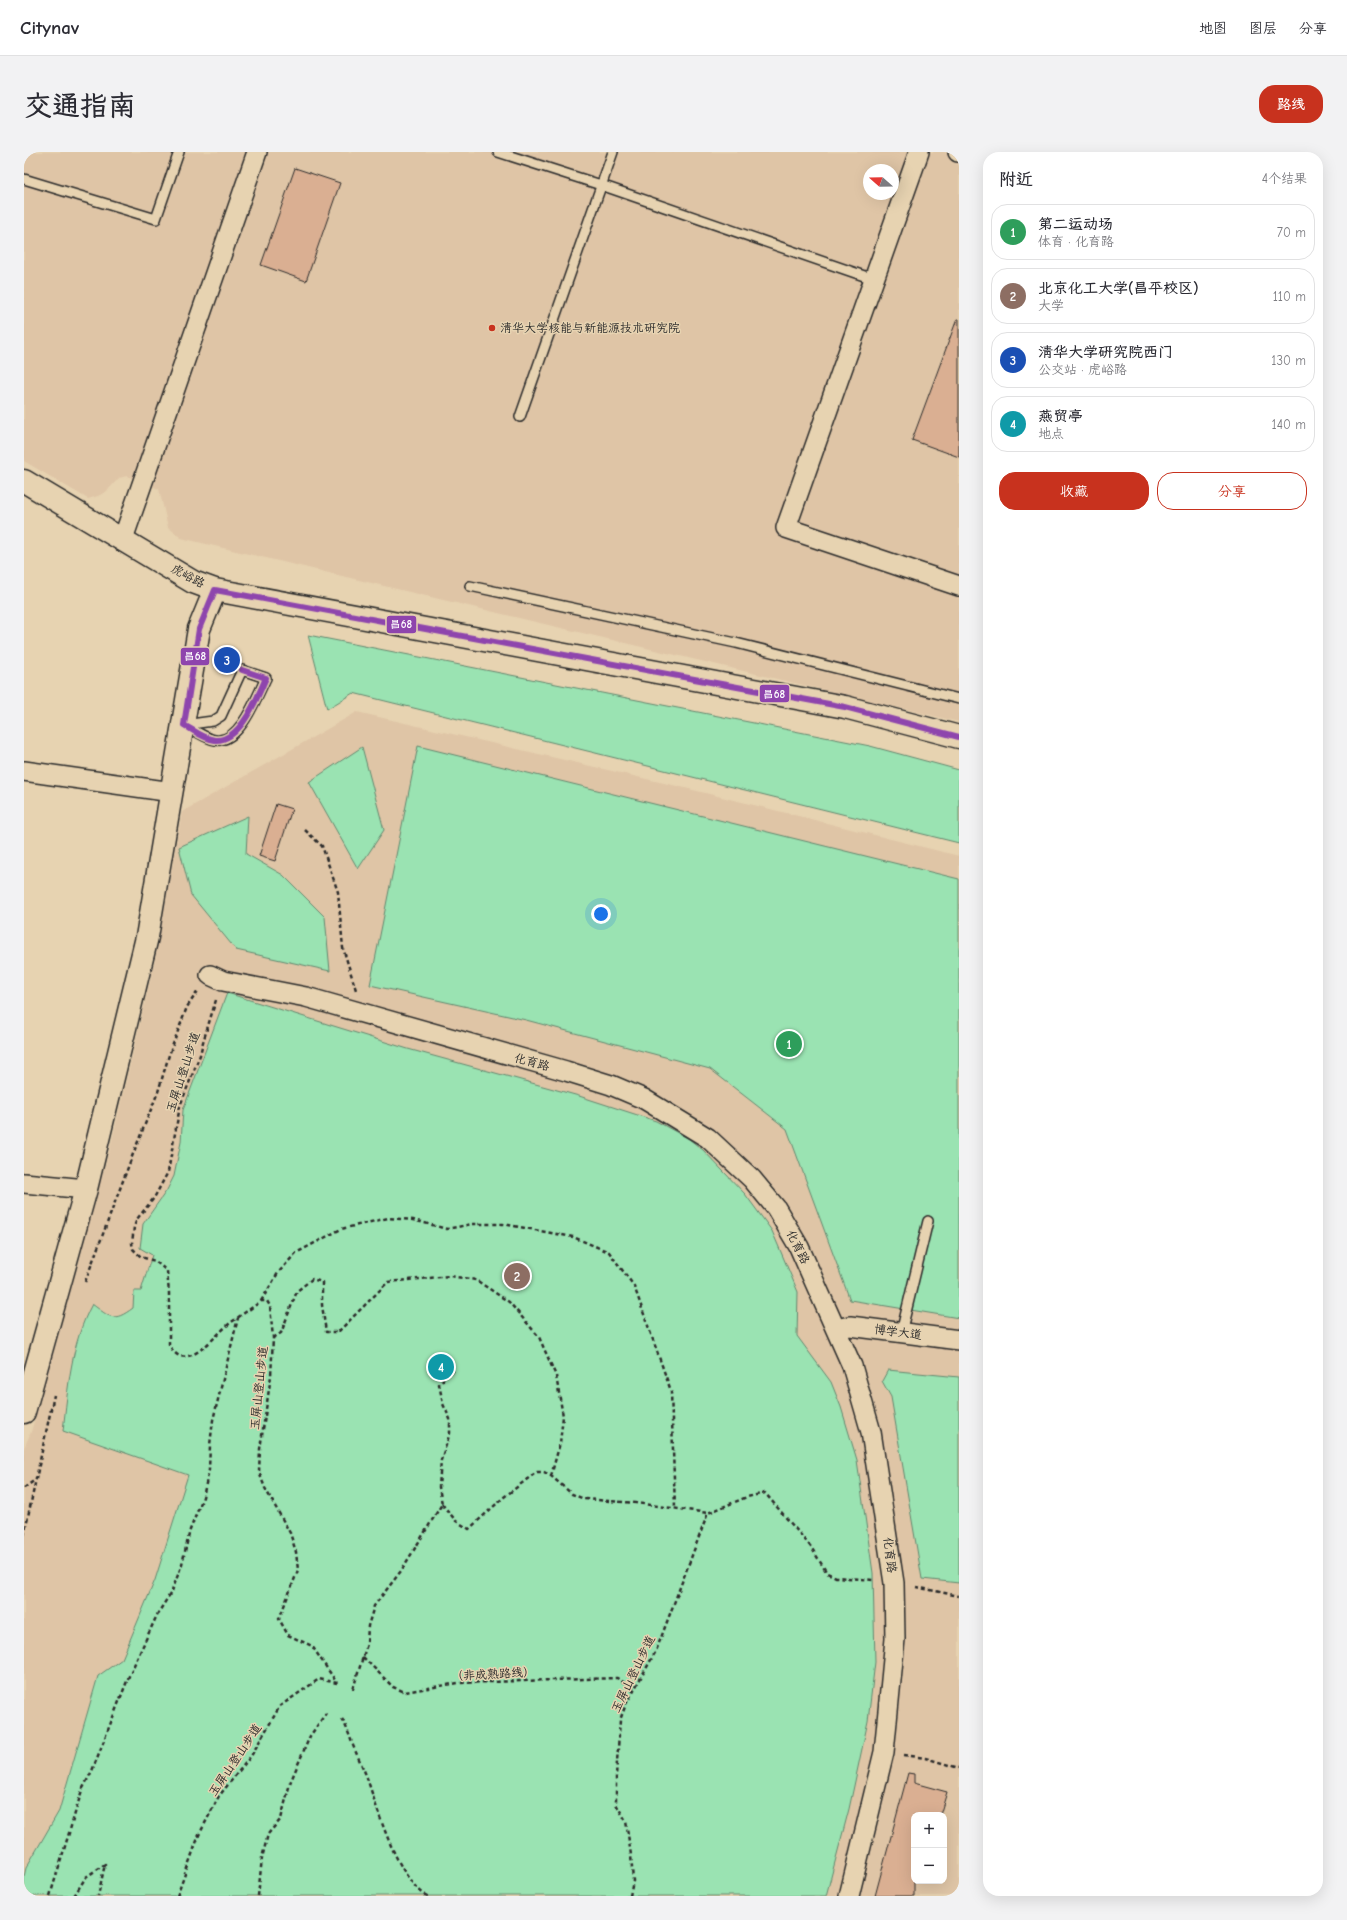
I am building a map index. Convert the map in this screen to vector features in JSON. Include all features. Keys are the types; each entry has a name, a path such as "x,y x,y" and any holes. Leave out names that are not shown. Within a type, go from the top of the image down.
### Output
{"street":[{"path":"124,539 257,152"},
{"path":"919,152 786,528 959,586"},
{"name":"虎峪路","path":"24,481 124,539 194,582 215,590 845,707 959,737"},
{"path":"24,1412 86,1189 147,937 200,629 215,590"},
{"path":"24,771 172,792"},
{"name":"化育路","path":"217,978 306,997 611,1085 644,1099 708,1138 752,1179 776,1208 799,1247 852,1366 872,1432 894,1582 894,1639 884,1752 849,1896"},
{"path":"24,1183 86,1189"},
{"name":"博学大道","path":"836,1329 850,1326 959,1340"}],"lane":[{"path":"24,179 156,219 179,152"},
{"path":"498,152 602,185 873,279"},
{"path":"520,417 613,152"},
{"path":"470,586 736,643 959,699"},
{"path":"242,670 266,678 242,726 229,738 215,740 184,725 214,721 221,716 242,670"},
{"path":"901,1332 928,1221"}],"path":[{"path":"304,830 322,846 338,892 343,948 364,1014"},
{"path":"84,1285 132,1154 158,1092 169,1055 187,1007 217,978"},
{"name":"玉屏山登山步道","path":"178,1896 199,1835 219,1796 251,1756 280,1706 319,1679 337,1683 312,1646 288,1635 279,1619 298,1570 296,1552 290,1533 265,1488 259,1472 260,1449 271,1376 272,1338 270,1306 267,1301 261,1301 238,1318 203,1349 185,1357 177,1355 169,1344 169,1293 166,1271 155,1261 136,1254 132,1243 137,1219 154,1198 168,1172 180,1106 200,1055 217,978"},
{"path":"261,1301 278,1273 296,1253 341,1229 388,1218 412,1220 447,1229 472,1224 503,1224 573,1236 609,1252 634,1286 671,1391 675,1508"},
{"path":"272,1338 281,1333 298,1291 312,1279 322,1282 322,1306 326,1332 338,1332 388,1282 450,1276 476,1280 509,1302 539,1337 556,1376 563,1416 560,1443 551,1476"},
{"path":"50,1896 82,1790 92,1770 143,1644 158,1613 172,1591 182,1564 190,1530 203,1497 209,1470 212,1420 238,1318"},
{"path":"442,1371 443,1380 439,1384 443,1404 450,1419 450,1433 442,1460 439,1487 442,1504 456,1521 469,1529 504,1498 537,1472 544,1472 551,1476 572,1494 584,1499 636,1503 708,1513 747,1497 765,1493 811,1547 827,1573 836,1577 875,1580"},
{"path":"24,1535 55,1389"},
{"path":"24,1488 35,1480"},
{"path":"353,1689 367,1644 368,1626 374,1606 401,1571 442,1504"},
{"name":"玉屏山登山步道","path":"630,1896 633,1881 626,1821 616,1804 616,1776 620,1720 634,1689 656,1651 708,1513"},
{"path":"916,1587 959,1596"},
{"name":"（非成熟路线）","path":"363,1657 393,1687 405,1692 458,1683 616,1678 634,1689"},
{"path":"258,1896 262,1858 268,1834 281,1819 290,1783 310,1736 326,1713"},
{"path":"342,1719 348,1730 368,1780 379,1818 408,1879 423,1894 428,1896"},
{"path":"884,1752 925,1758 959,1768"},
{"path":"74,1896 86,1877 105,1864 98,1896"}],"shaded area":[{"name":"清华大学核能与新能源技术研究院","path":"24,152 959,152 959,722 181,538 168,527 159,489 127,476 119,478 107,491 88,499 24,461"},
{"path":"357,712 681,787 959,856 959,1896 24,1896 24,1448 31,1432 110,1148 154,964 182,812"}],"green space":[{"path":"308,635 870,746 959,770 959,843 353,693 327,709"},
{"path":"418,746 959,879 959,1318 850,1300 787,1129 710,1069 526,1020 370,985"},
{"path":"362,747 384,830 358,869 309,782"},
{"path":"248,816 246,854 283,875 325,917 330,971 236,950 191,895 179,847"},
{"path":"227,993 408,1049 579,1096 656,1121 689,1139 703,1150 745,1194 772,1231 798,1292 797,1336 831,1382 841,1407 857,1460 873,1573 875,1662 868,1721 849,1809 826,1896 24,1896 24,1877 26,1868 59,1811 98,1676 122,1659 155,1580 188,1475 63,1431 69,1382 75,1350 79,1334 92,1304 108,1315 116,1317 121,1316 133,1308 134,1291 141,1291 152,1255 140,1248 143,1224 167,1190 174,1176 181,1142 183,1110"},
{"path":"888,1370 959,1377 959,1583 922,1579 891,1397 882,1381"}],"building":[{"path":"295,168 340,183 306,281 261,265"},
{"path":"957,319 959,319 959,457 912,440"},
{"path":"276,804 292,809 275,861 259,856"},
{"path":"441,1357 448,1360 454,1372 441,1377 434,1374 431,1367 434,1360"},
{"path":"908,1773 914,1774 914,1783 947,1792 941,1812 911,1812 911,1884 914,1884 914,1896 875,1896"}],"transit line":[{"name":"昌68","path":"215,590 845,707 959,737"},
{"name":"昌68","path":"184,725 199,629 215,590"},
{"name":"昌68","path":"184,725 203,736 215,740 224,739 233,734 247,717 266,678 242,670"}],"place":[{"name":"清华大学核能与新能源技术研究院","path":"492,328"},
{"name":"清华大学研究院西门","path":"227,660"},
{"name":"第二运动场","path":"789,1044"},
{"name":"北京化工大学(昌平校区)","path":"517,1276"},
{"name":"燕贸亭","path":"441,1367"}]}
